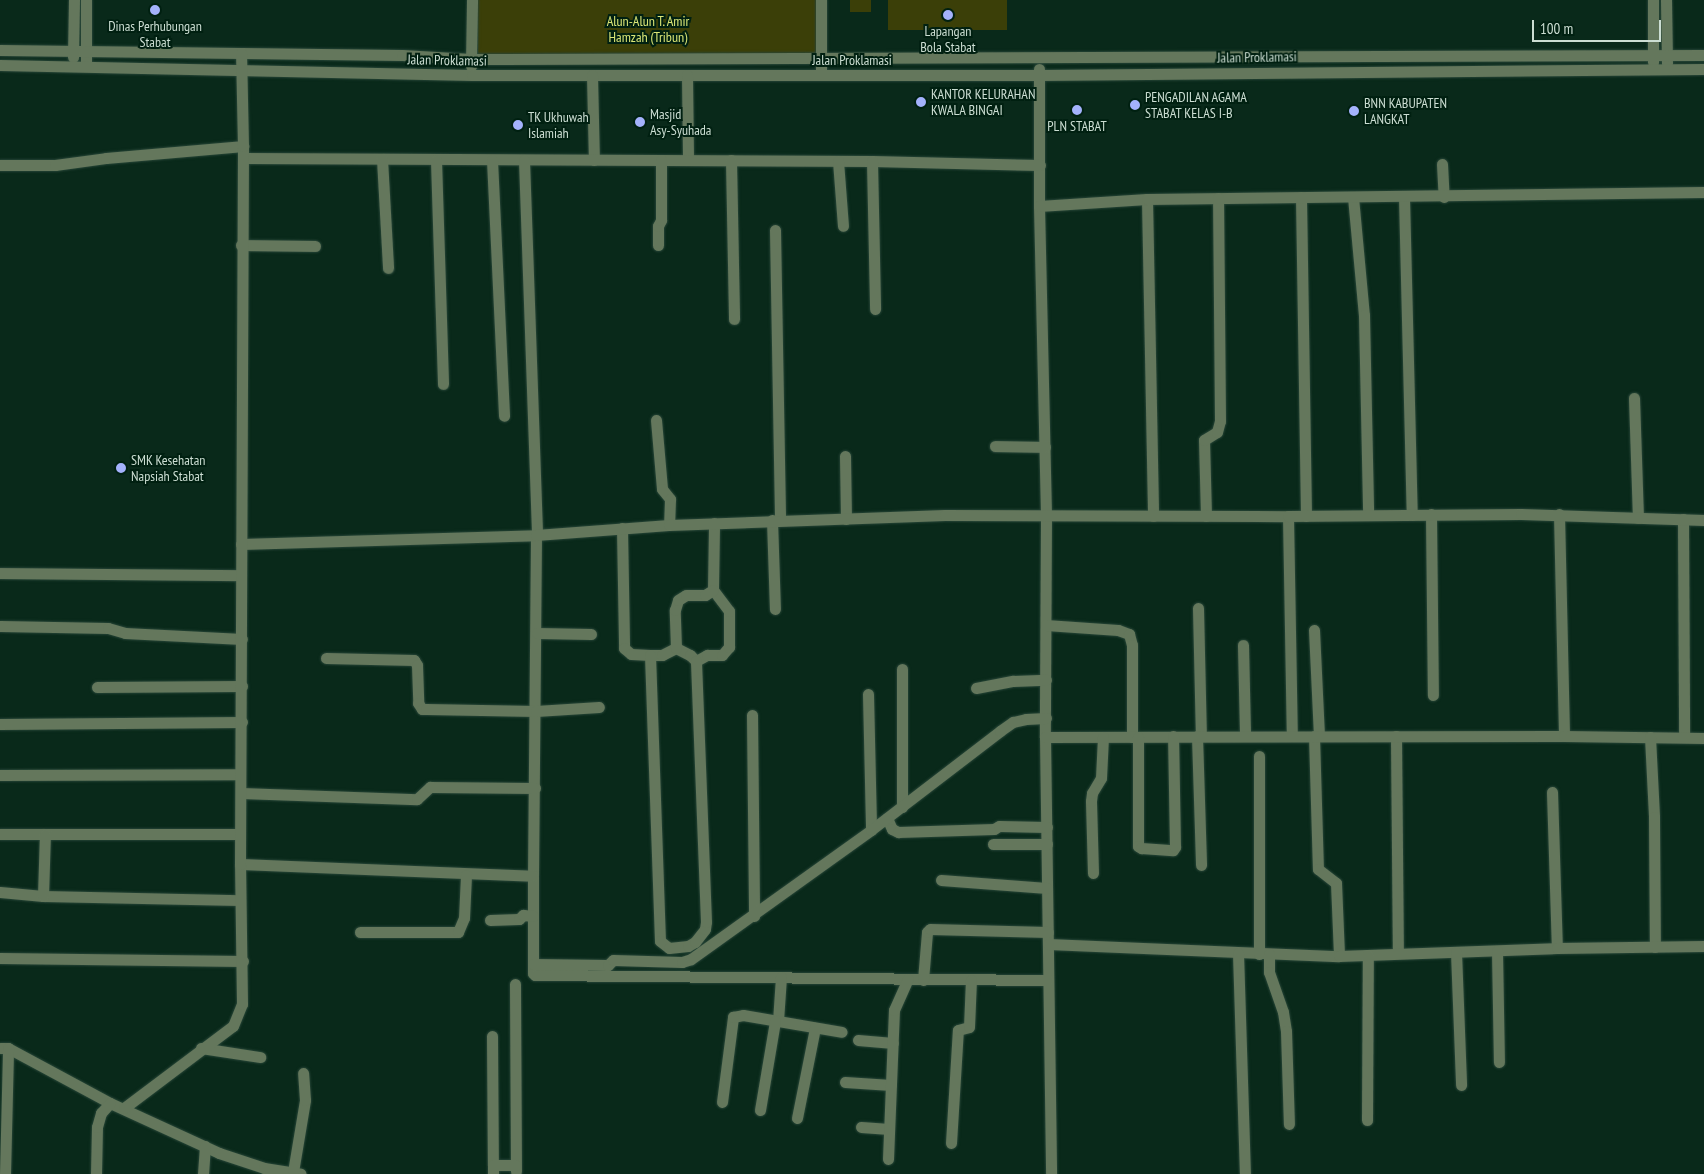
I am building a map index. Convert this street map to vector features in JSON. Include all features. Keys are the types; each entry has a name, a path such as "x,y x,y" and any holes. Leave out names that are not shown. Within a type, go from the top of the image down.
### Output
{"street":[{"path":"73,66 74,0"},
{"path":"86,0 86,66"},
{"path":"472,0 472,76"},
{"path":"821,0 821,75"},
{"path":"1653,0 1652,56 1654,68"},
{"path":"1666,0 1666,55 1668,69"},
{"name":"Jalan Proklamasi","path":"0,50 74,49 402,55 471,59 1652,56 1704,54"},
{"path":"124,1108 201,1048 233,1026 242,1004 240,774 242,722 241,245 243,152 241,53"},
{"path":"1038,57 1040,75 1039,206 1046,515 1047,888 1051,1174"},
{"path":"1347,57 1349,71"},
{"name":"Jalan Proklamasi","path":"0,65 472,76 1040,75 1704,69"},
{"path":"592,75 594,160"},
{"path":"687,75 688,160"},
{"path":"0,165 56,165 106,158 243,152 436,160 872,161 1040,165"},
{"path":"382,159 388,268"},
{"path":"436,160 443,384"},
{"path":"492,160 504,416"},
{"path":"524,160 537,535 533,967 538,976 1048,980"},
{"path":"658,246 658,226 661,220 660,160"},
{"path":"731,160 734,319"},
{"path":"838,161 843,226"},
{"path":"872,161 875,309"},
{"path":"1442,164 1444,197"},
{"path":"1039,206 1147,199 1444,197 1704,192"},
{"path":"1353,197 1364,315 1368,514"},
{"path":"1404,197 1412,515"},
{"path":"1206,516 1204,440 1216,432 1220,421 1218,198"},
{"path":"1301,198 1306,516"},
{"path":"1147,199 1153,516"},
{"path":"775,230 775,608"},
{"path":"241,245 314,246"},
{"path":"1634,398 1638,518"},
{"path":"656,420 662,489 670,499 669,525"},
{"path":"994,446 1045,447"},
{"path":"845,456 846,519"},
{"path":"241,544 537,535 669,525 945,515 1306,516 1368,514 1559,514 1704,520"},
{"path":"1431,514 1433,695"},
{"path":"1559,514 1564,736"},
{"path":"1288,516 1292,730"},
{"path":"1683,519 1684,737"},
{"path":"696,661 707,655 722,655 729,647 729,611 714,590 714,523"},
{"path":"622,528 624,648 631,654 650,655 662,655 676,648"},
{"path":"0,573 242,575"},
{"path":"676,648 675,610 678,600 686,595 705,595 714,590"},
{"path":"1198,608 1201,865"},
{"path":"1046,625 1118,630 1128,634 1132,639 1138,846 1141,848 1173,850 1175,846 1173,736"},
{"path":"0,626 108,628 125,633 242,639"},
{"path":"1314,630 1318,731 1318,869 1336,883 1339,956"},
{"path":"537,633 592,634"},
{"path":"1243,645 1245,731"},
{"path":"650,655 660,941 668,948 688,946 695,942 705,929 706,922 696,661 690,655 676,648"},
{"path":"326,658 414,660 417,665 418,703 422,709 536,711 599,707"},
{"path":"902,669 902,806"},
{"path":"976,688 1013,681 1046,680"},
{"path":"97,686 242,686"},
{"path":"868,694 871,830"},
{"path":"752,715 754,916"},
{"path":"533,967 608,965 613,960 682,962 703,952 871,830 889,823 902,806 1013,722 1046,718"},
{"path":"0,724 242,722"},
{"path":"1046,737 1173,736 1200,732 1292,730 1396,736 1704,738"},
{"path":"1396,736 1398,953"},
{"path":"1093,873 1091,801 1092,793 1101,778 1103,737"},
{"path":"1650,737 1654,817 1655,947"},
{"path":"1259,756 1264,954 1283,1012 1286,1030 1289,1124"},
{"path":"0,775 240,774"},
{"path":"240,793 417,799 430,786 535,788"},
{"path":"1552,792 1557,948"},
{"path":"889,823 898,832 994,829 999,826 1047,826"},
{"path":"0,834 240,834"},
{"path":"43,896 45,834"},
{"path":"993,844 1047,844"},
{"path":"240,864 466,875 533,876"},
{"path":"360,932 458,932 464,918 466,875"},
{"path":"941,880 1047,888"},
{"path":"0,892 43,896 240,900"},
{"path":"490,920 519,919 523,915 533,916"},
{"path":"923,980 927,932 930,929 1238,953 1339,956 1557,948 1704,946"},
{"path":"1497,951 1499,1062"},
{"path":"1456,952 1461,1085"},
{"path":"1238,953 1245,1174"},
{"path":"1367,1120 1368,955"},
{"path":"0,958 243,961"},
{"path":"760,1110 776,1021 781,977"},
{"path":"888,1160 894,1010 908,978"},
{"path":"951,1143 958,1030 969,1027 971,980"},
{"path":"492,1036 493,1169 516,1168 515,984"},
{"path":"722,1102 734,1017 742,1015 842,1032"},
{"path":"796,1118 816,1028"},
{"path":"858,1040 893,1043"},
{"path":"5,1174 4,1048 110,1104 124,1108 205,1146 264,1168 297,1173 305,1100 303,1074"},
{"path":"201,1048 260,1057"},
{"path":"845,1082 891,1085"},
{"path":"96,1174 97,1128 101,1113 110,1104"},
{"path":"861,1127 889,1129"},
{"path":"203,1174 205,1146"}],"green space":[{"name":"Alun-Alun T. Amir Hamzah (Tribun)","path":"478,0 819,0 819,57 478,57"},
{"path":"850,0 871,0 871,12 850,12"},
{"name":"Lapangan Bola Stabat","path":"888,0 1007,0 1007,30 888,30"}],"place":[{"name":"Dinas Perhubungan Stabat","path":"155,10"},
{"name":"Lapangan Bola Stabat","path":"948,15"},
{"name":"KANTOR KELURAHAN KWALA BINGAI","path":"921,102"},
{"name":"PENGADILAN AGAMA STABAT KELAS I-B","path":"1135,105"},
{"name":"PLN STABAT","path":"1077,110"},
{"name":"BNN KABUPATEN LANGKAT","path":"1354,111"},
{"name":"Masjid Asy-Syuhada","path":"640,122"},
{"name":"TK Ukhuwah Islamiah","path":"518,125"},
{"name":"SMK Kesehatan Napsiah Stabat","path":"121,468"}]}
